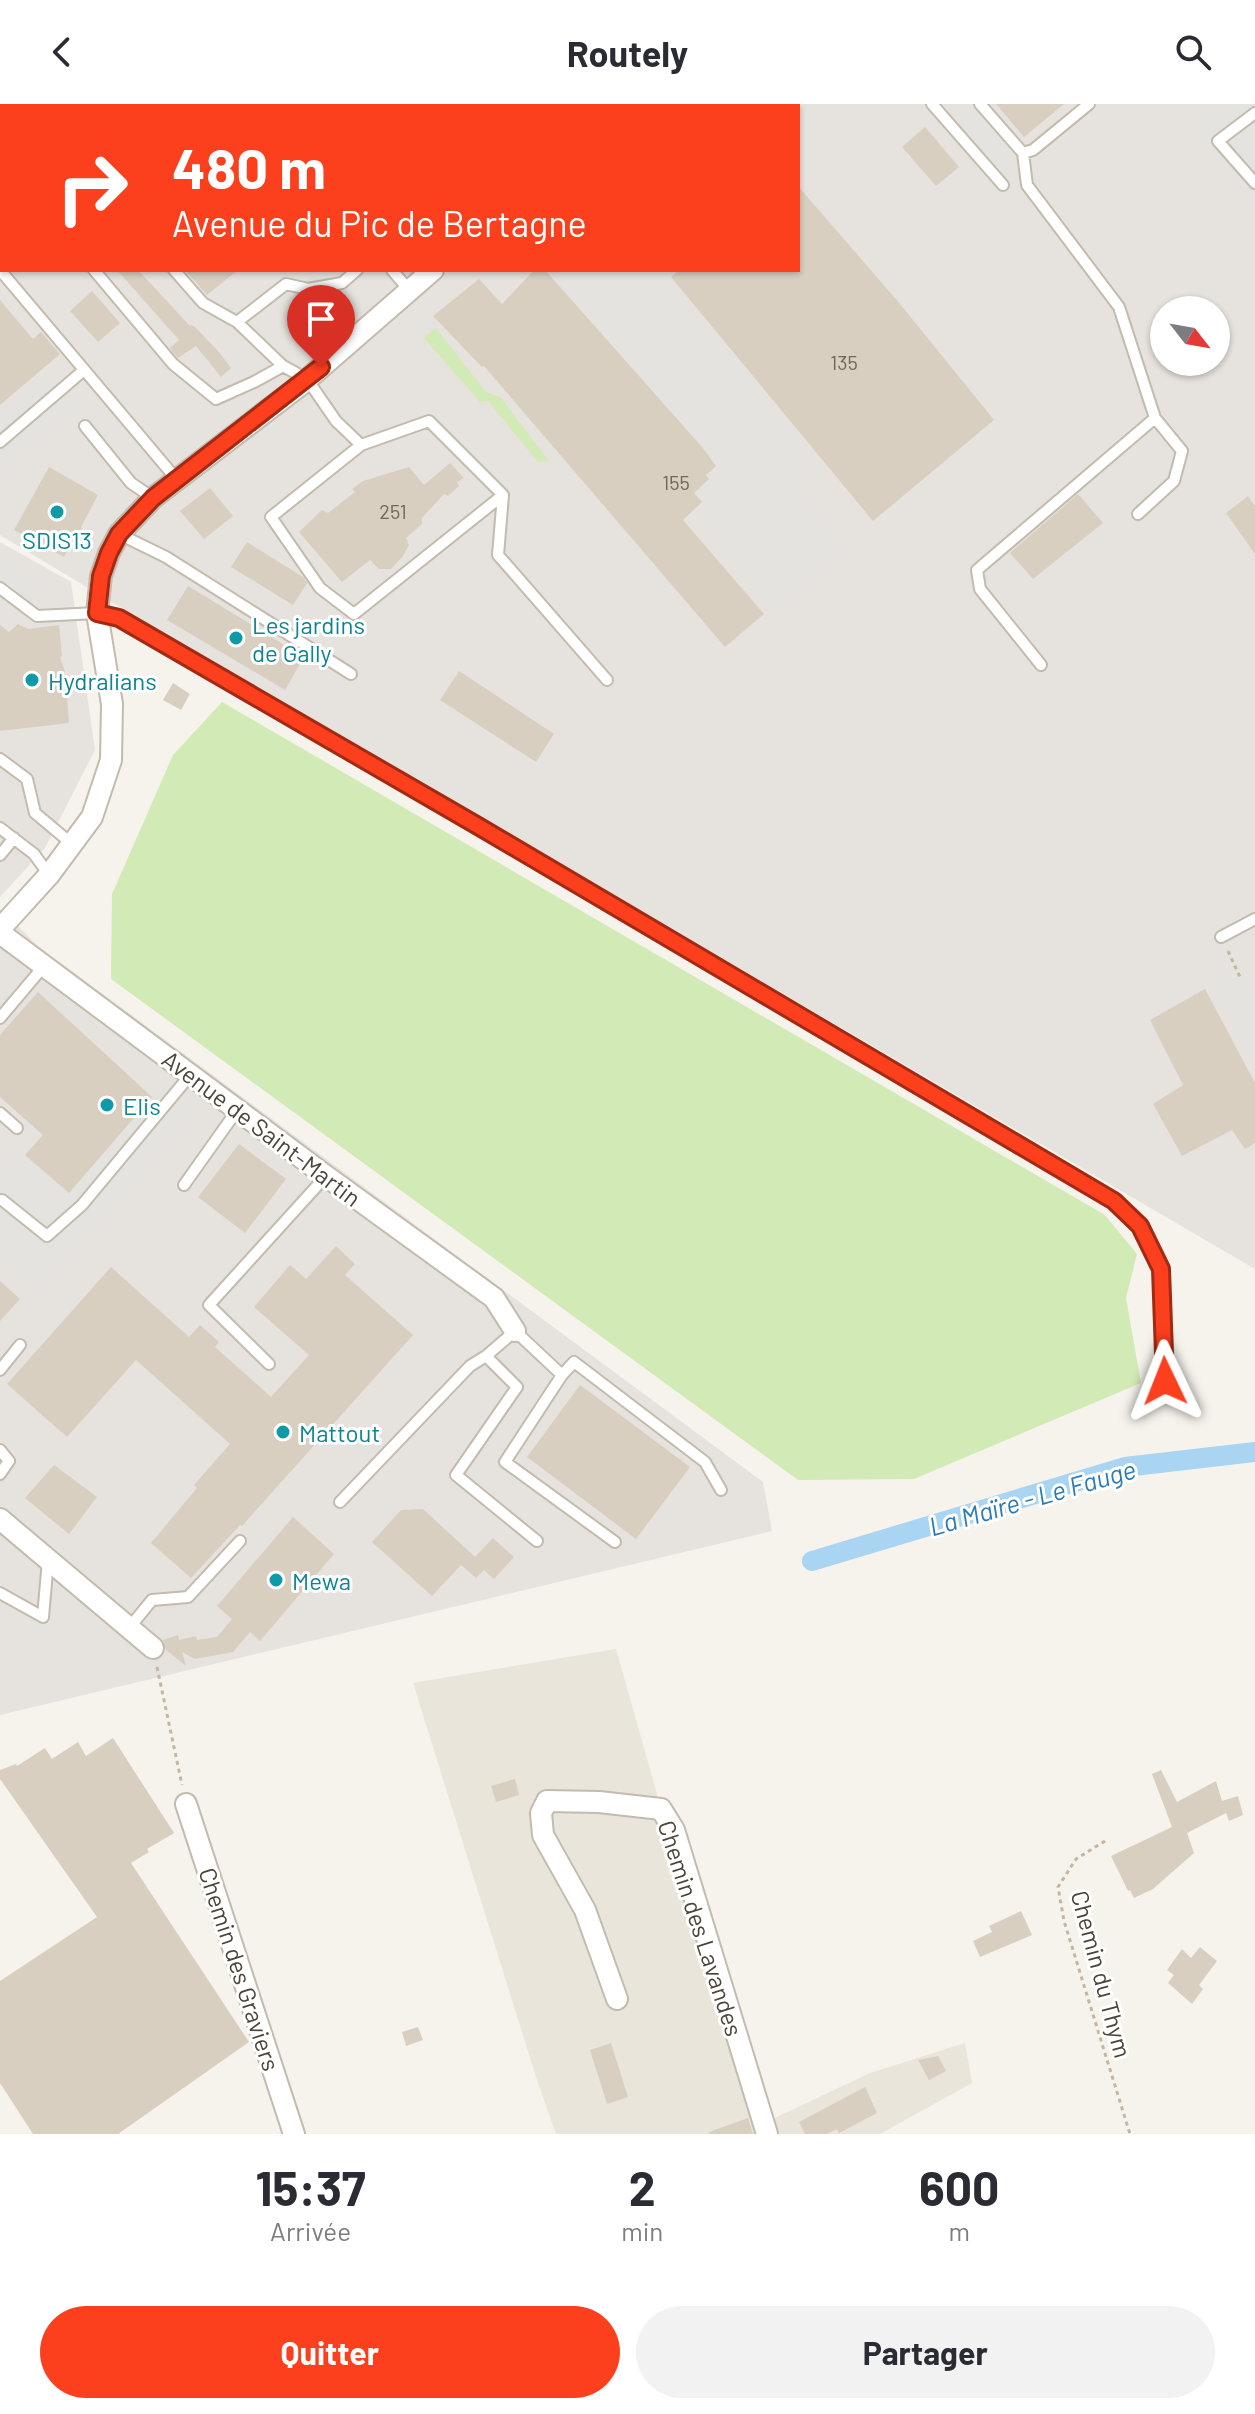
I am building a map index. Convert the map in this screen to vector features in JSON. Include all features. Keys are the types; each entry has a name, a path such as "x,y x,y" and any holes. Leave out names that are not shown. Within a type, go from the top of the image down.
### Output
{"street":[{"path":"0,931 49,875 92,817 111,760 112,704 97,613 101,576 119,534 153,498 307,379 431,272"},
{"name":"Avenue de Saint-Martin","path":"0,931 43,967 494,1298 515,1331"},
{"path":"0,1519 153,1648"},
{"name":"Chemin des Lavandes","path":"617,1999 585,1910 543,1835 541,1813 547,1801 599,1802 661,1809 674,1830 767,2134"},
{"name":"Chemin des Graviers","path":"186,1804 294,2134"}],"lane":[{"path":"932,104 1003,185"},
{"path":"980,104 1023,153 1027,185 1119,307 1155,418 1182,451 1174,481 1138,514"},
{"path":"1023,153 1033,150 1089,104"},
{"path":"1255,113 1218,141 1255,183"},
{"path":"2,272 178,481"},
{"path":"96,272 173,364 216,399 283,366"},
{"path":"176,272 203,303 237,322 283,366 307,379 336,421 361,445"},
{"path":"237,322 286,284 308,289 342,283 355,272"},
{"path":"394,272 409,290"},
{"path":"0,442 84,370"},
{"path":"1041,665 980,589 977,570 1155,418"},
{"path":"503,495 354,614 320,588 271,517 361,445 429,421 503,495 498,555 607,680"},
{"path":"85,426 131,483 153,498"},
{"path":"119,534 166,557 351,674"},
{"path":"0,588 37,616 97,613 119,618 1114,1201 1140,1226 1161,1269 1165,1381"},
{"path":"0,759 27,779 35,813 72,844"},
{"path":"0,828 34,854 49,875"},
{"path":"0,855 14,838"},
{"path":"1221,937 1255,919"},
{"path":"0,1018 43,967"},
{"path":"2,1200 47,1236 82,1205 191,1074"},
{"path":"184,1185 238,1109"},
{"path":"0,1113 17,1128"},
{"path":"269,1364 209,1305 326,1176"},
{"path":"340,1502 470,1366 515,1331 562,1375"},
{"path":"0,1370 20,1345"},
{"path":"486,1356 517,1387 456,1475 537,1541"},
{"path":"615,1542 505,1462 562,1375 574,1362 705,1462 721,1490"},
{"path":"0,1450 9,1461 0,1474"},
{"path":"129,1628 152,1600 188,1597 240,1541"},
{"path":"0,1593 43,1617 48,1560"}],"path":[{"path":"1221,937 1240,977"},
{"path":"153,1648 186,1804"},
{"name":"Chemin du Thym","path":"1105,1841 1076,1859 1058,1887 1064,1921 1130,2134"}],"shaded area":[{"path":"800,104 1255,104 1255,1269 0,535 0,272 800,272"},
{"path":"945,104 994,104 1026,141 1001,169"},
{"path":"1229,104 1255,104 1255,199 1194,130"},
{"path":"550,272 612,272 782,478 614,272 670,272 665,279 818,460 788,485 840,542 774,608 697,512 711,497 703,489 712,480 709,475 719,466"},
{"path":"45,374 74,408 0,469 0,413"},
{"path":"0,542 71,582 95,750 45,848 0,897"},
{"path":"0,558 40,588 10,626 0,619"},
{"path":"0,909 38,946 763,1482 772,1531 0,1715"},
{"path":"1224,971 1255,989 1255,1064 1211,979"},
{"path":"162,1087 190,1114 42,1284 0,1257 0,1170 17,1151 69,1193"},
{"path":"616,1649 661,1808 764,2123 870,2073 965,2043 972,2083 880,2134 556,2134 413,1683"}],"green space":[{"path":"436,328 486,392 500,397 549,461 538,462 488,401 480,402 424,338"},
{"path":"222,702 1105,1215 1137,1254 1126,1298 1141,1383 914,1479 798,1480 111,979 112,894 173,755"}],"building":[{"path":"996,104 1064,104 1024,137"},
{"path":"925,127 959,167 936,186 902,147"},
{"path":"800,188 900,304 994,420 873,521 671,277 677,272 800,272"},
{"path":"119,272 140,272 231,368 221,377 196,346 178,358 170,348 179,340"},
{"path":"187,272 236,272 207,295"},
{"path":"532,272 547,272 716,466 706,475 709,479 694,493 702,502 683,520 764,614 725,647 484,366 433,316 479,279 502,304"},
{"path":"92,291 120,323 98,342 70,311"},
{"path":"0,300 33,339 41,332 60,354 0,405"},
{"path":"450,463 464,478 422,518 422,524 406,538 409,545 403,556 391,569 379,569 370,560 342,582 299,532 322,510 328,513 355,492 352,489 363,481 409,467 424,485"},
{"name":"SDIS13","path":"49,467 98,495 81,527 84,540 73,540 64,557 14,530"},
{"path":"210,488 233,516 204,539 180,511"},
{"path":"1078,494 1103,523 1033,579 1010,553"},
{"path":"1248,496 1255,506 1255,554 1226,513"},
{"path":"247,542 303,577 307,583 293,605 231,567"},
{"name":"Les jardins de Gally","path":"188,586 304,657 285,690 167,620"},
{"name":"Hydralians","path":"18,624 28,629 59,625 69,723 0,731 0,625 9,632"},
{"path":"459,671 554,734 536,762 440,700"},
{"path":"173,683 190,694 181,710 163,700"},
{"path":"1205,989 1255,1083 1255,1143 1245,1149 1232,1130 1182,1156 1153,1104 1183,1085 1150,1020"},
{"path":"38,992 152,1097 69,1193 25,1155 43,1135 0,1097 0,1035"},
{"path":"239,1144 286,1179 245,1233 198,1197"},
{"path":"336,1246 355,1264 345,1275 413,1335 242,1526 191,1578 151,1543 197,1488 194,1485 230,1444 136,1360 67,1437 7,1384 111,1267 189,1337 200,1325 219,1342 215,1347 271,1397 309,1355 254,1307 290,1265 306,1279"},
{"path":"0,1281 20,1299 0,1321"},
{"path":"580,1385 690,1467 636,1539 527,1457"},
{"path":"54,1465 97,1497 69,1534 25,1498"},
{"path":"423,1509 475,1557 493,1538 514,1557 494,1579 484,1570 476,1578 461,1565 432,1596 372,1542 401,1510"},
{"name":"Mewa","path":"293,1517 334,1554 260,1641 250,1632 233,1652 195,1659 182,1652 186,1666 166,1650 163,1640 178,1635 179,1640 196,1636 197,1640 217,1637 232,1619 217,1606"},
{"path":"113,1738 174,1833 131,1863 249,2042 118,2134 33,2134 0,2083 0,1981 97,1917 0,1779 0,1770 17,1766 45,1748 52,1759 78,1742 86,1756"},
{"path":"1161,1770 1177,1802 1216,1781 1222,1801 1238,1796 1243,1815 1229,1821 1225,1810 1226,1813 1187,1833 1194,1853 1153,1889 1134,1898 1111,1856 1172,1827 1152,1774"},
{"path":"515,1779 519,1795 496,1802 491,1786"},
{"path":"1021,1911 1032,1935 980,1957 973,1941 992,1932 989,1926"},
{"path":"1200,1947 1217,1961 1199,1985 1203,1989 1192,2004 1168,1983 1174,1975 1167,1970 1182,1949 1191,1958"},
{"path":"418,2027 423,2040 406,2046 402,2032"},
{"path":"611,2043 628,2097 607,2104 590,2050"},
{"path":"938,2056 946,2071 929,2080 918,2060"},
{"path":"865,2087 877,2113 839,2133 837,2129 827,2134 805,2134 799,2122"},
{"path":"748,2118 753,2134 709,2134 709,2132"}],"waterway":[{"name":"La Maïre - Le Fauge","path":"812,1561 1125,1467 1255,1452"}],"place":[{"name":"SDIS13","path":"57,512"},
{"name":"Les jardins de Gally","path":"236,638"},
{"name":"Hydralians","path":"32,680"},
{"name":"Elis","path":"107,1105"},
{"name":"Mattout","path":"283,1432"},
{"name":"Mewa","path":"276,1580"}],"route":[{"path":"321,367 153,498 119,534 101,576 97,613 119,618 1114,1201 1140,1226 1161,1269 1165,1381"}]}
